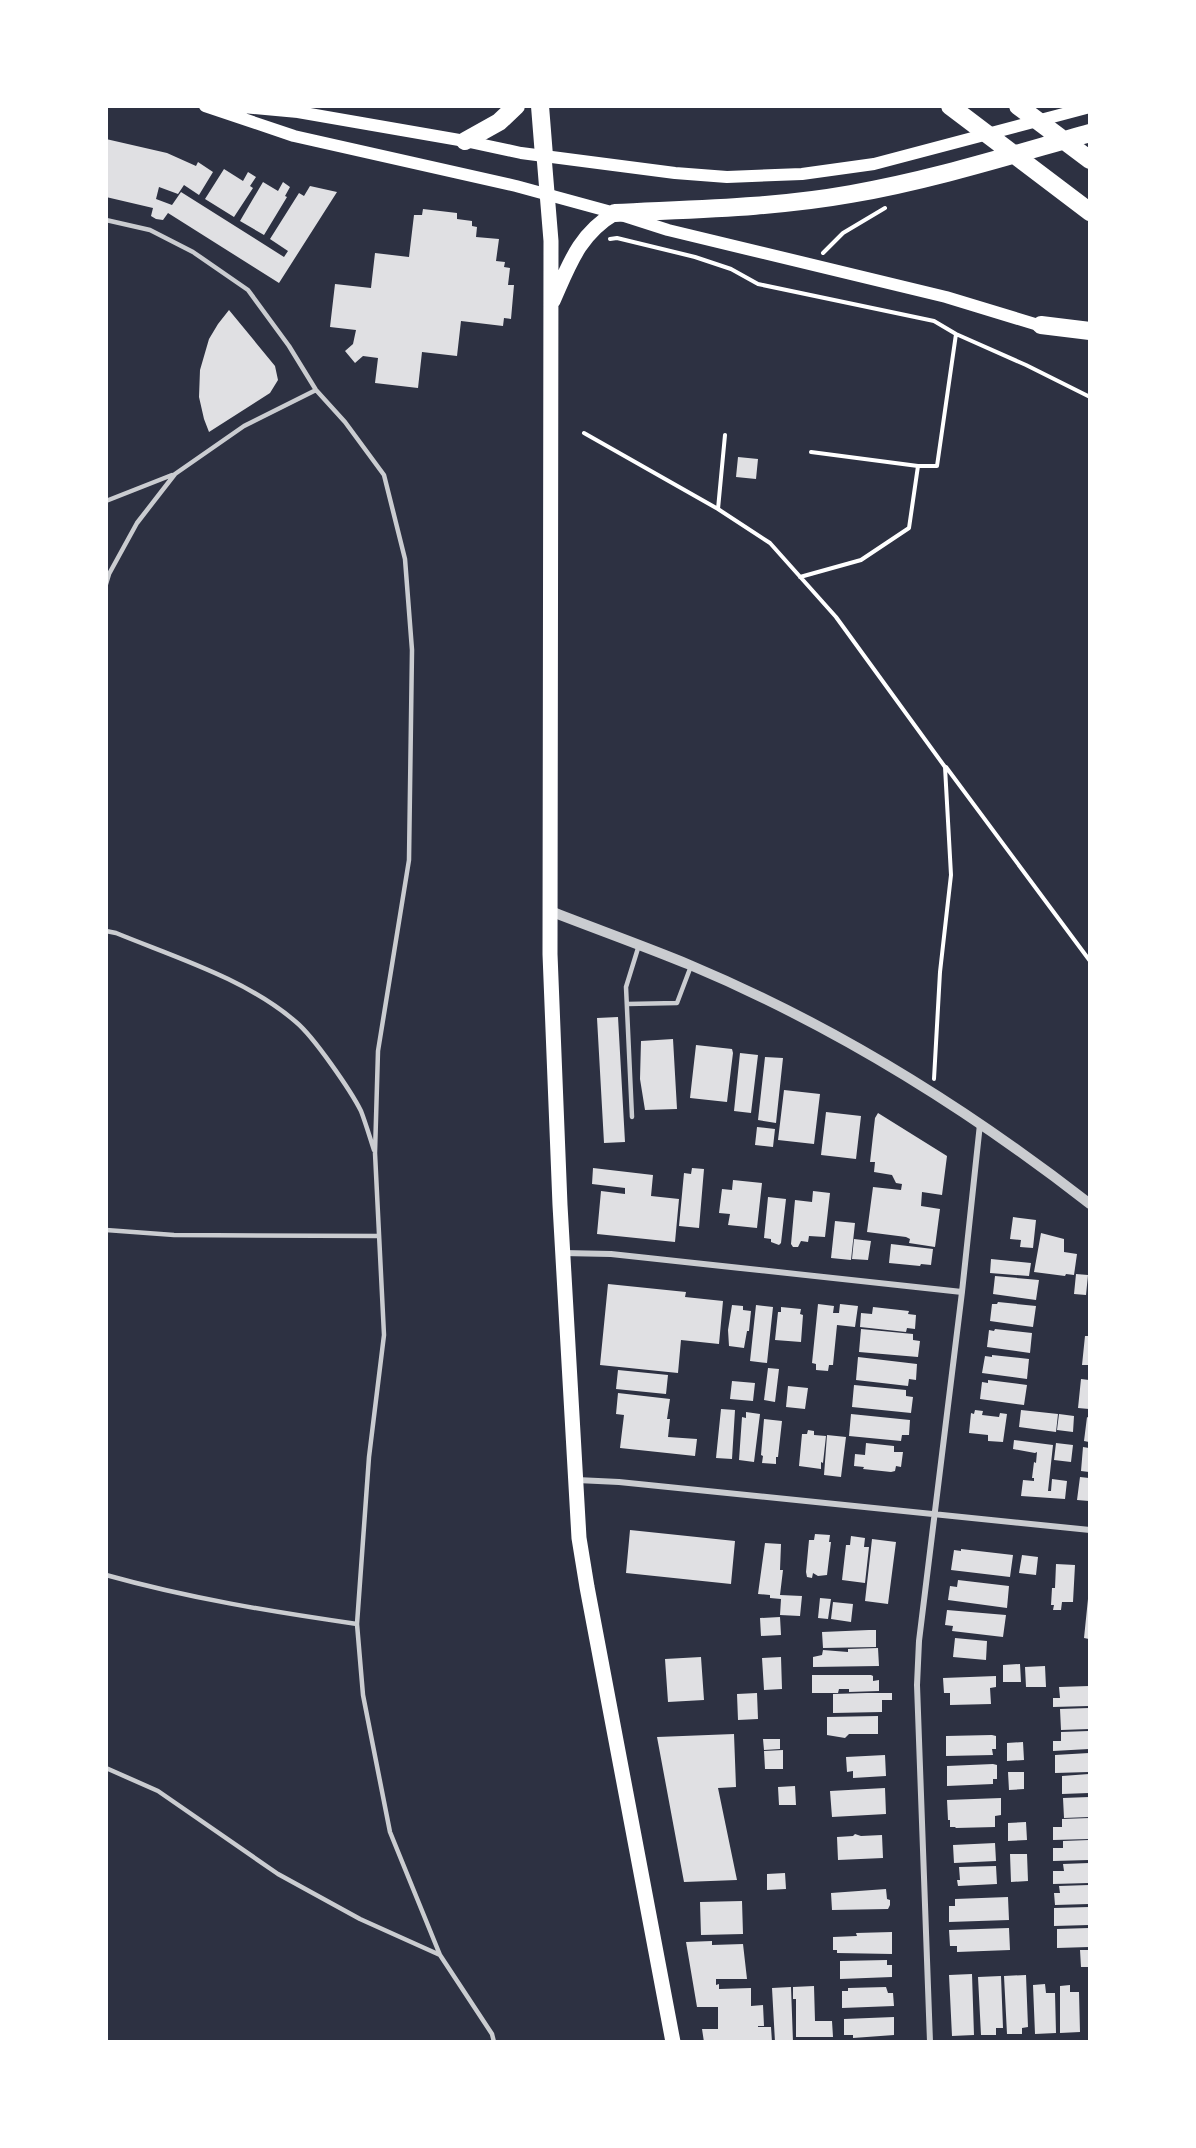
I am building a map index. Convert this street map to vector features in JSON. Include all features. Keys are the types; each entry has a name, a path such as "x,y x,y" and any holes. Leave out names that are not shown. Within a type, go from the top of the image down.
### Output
{"highway":[{"path":"465,141 499,122 516,106"},
{"path":"540,106 544,156"},
{"path":"950,106 1089,212"},
{"path":"1018,106 1089,160"},
{"path":"615,213 790,203 879,189 1089,133"},
{"path":"1041,325 1089,332"}],"main road":[{"path":"205,106 294,136 548,195 668,230 946,297 1089,341"},
{"path":"231,106 298,112 544,156 675,173 727,177 849,168 952,145 1089,107"},
{"path":"544,156 551,241 550,911 554,1073 579,1538 673,2042"},
{"path":"551,307 578,247 591,230 615,213"}],"street":[{"path":"550,911 692,966 857,1048 980,1124 1089,1204"},
{"path":"930,2042 917,1685 920,1619 962,1292 980,1124"},
{"path":"563,1252 611,1254 962,1292"},
{"path":"576,1480 619,1482 1089,1530"}],"lane":[{"path":"106,220 150,230 193,252 248,290 289,346 316,390 345,422 384,475 405,559 412,650 409,860 378,1051 375,1153 384,1335 369,1457 357,1624 363,1695 390,1832 440,1955 492,2034 494,2042"},
{"path":"106,501 175,474 244,426 316,390"},
{"path":"106,584 109,574 137,523 175,474"},
{"path":"106,931 195,965 252,992 298,1023 326,1059 360,1111 375,1153"},
{"path":"632,1117 626,987 639,945"},
{"path":"627,1004 677,1002 692,966"},
{"path":"106,1230 174,1236 379,1236"},
{"path":"106,1575 282,1614 357,1624"},
{"path":"106,1768 158,1791 289,1879 360,1918 440,1955"}],"path":[{"path":"821,255 843,233 890,205"},
{"path":"606,239 617,238 695,258 731,269 758,284 934,321 956,334 1026,365 1089,397"},
{"path":"811,452 918,466 938,466 956,334"},
{"path":"584,433 718,510 770,543 836,617 1089,961"},
{"path":"718,510 725,435"},
{"path":"800,577 861,560 909,528 918,466"},
{"path":"933,1095 940,972 951,875 945,767"}],"building":[{"path":"106,139 167,153 196,166 198,162 213,172 199,195 184,185 178,194 159,187 156,199 172,205 181,192 284,257 288,251 270,239 299,193 304,196 310,186 337,192 279,283 168,213 163,220 156,219 151,216 153,208 106,197"},
{"path":"224,169 243,181 248,172 256,177 250,186 253,188 234,217 205,199"},
{"path":"263,182 278,191 283,182 290,187 285,196 287,197 264,235 240,221"},
{"path":"423,209 457,213 457,219 472,221 472,226 477,227 476,237 499,239 496,261 505,262 504,267 510,268 508,285 514,285 511,319 504,318 503,326 461,321 457,356 422,352 418,388 375,383 378,358 363,356 355,363 345,351 353,344 356,330 330,327 335,284 371,288 375,253 409,257 414,215 422,215"},
{"path":"229,310 275,366 278,380 270,393 209,432 199,397 200,370 209,339"},
{"path":"738,457 758,459 756,479 736,477"},
{"path":"618,1017 625,1142 604,1143 597,1018"},
{"path":"673,1039 677,1109 645,1110 640,1079 641,1041"},
{"path":"696,1045 732,1049 727,1102 690,1098"},
{"path":"740,1053 758,1055 751,1113 734,1111"},
{"path":"765,1057 783,1058 776,1123 758,1120"},
{"path":"784,1090 820,1094 814,1144 778,1140"},
{"path":"826,1112 861,1116 856,1159 821,1155"},
{"path":"878,1113 947,1156 942,1195 922,1192 921,1206 940,1209 935,1247 909,1243 910,1239 906,1237 867,1232 873,1187 901,1190 902,1184 896,1183 892,1175 874,1172 875,1162 870,1162 875,1118"},
{"path":"757,1127 775,1129 773,1147 755,1145"},
{"path":"593,1168 653,1175 651,1196 679,1199 675,1242 597,1234 601,1191 625,1194 625,1188 592,1184"},
{"path":"692,1168 704,1169 699,1228 679,1226 684,1173 691,1174"},
{"path":"733,1180 762,1183 757,1228 728,1225 730,1214 719,1213 722,1189 732,1190"},
{"path":"813,1191 830,1193 825,1237 809,1236 808,1242 801,1241 798,1247 793,1247 791,1244 795,1200 812,1202"},
{"path":"768,1197 786,1199 779,1245 771,1242 771,1239 764,1238"},
{"path":"1013,1217 1036,1220 1033,1248 1020,1247 1021,1240 1010,1239"},
{"path":"835,1221 855,1223 851,1260 831,1258"},
{"path":"1041,1233 1064,1239 1064,1252 1077,1254 1074,1275 1034,1272"},
{"path":"854,1239 871,1241 868,1260 852,1259"},
{"path":"891,1244 933,1249 931,1265 889,1263"},
{"path":"991,1259 1031,1263 1029,1276 990,1273"},
{"path":"1076,1274 1088,1275 1086,1295 1074,1294"},
{"path":"995,1276 1039,1280 1036,1300 993,1294"},
{"path":"608,1284 686,1292 685,1297 723,1301 719,1344 681,1340 678,1373 600,1365"},
{"path":"998,1302 1036,1306 1033,1327 990,1321 992,1304"},
{"path":"818,1304 834,1306 833,1313 839,1313 840,1304 858,1306 855,1327 837,1325 833,1365 829,1365 828,1371 816,1370 816,1364 812,1363"},
{"path":"732,1305 743,1306 743,1310 751,1311 744,1348 729,1346 728,1330"},
{"path":"756,1305 773,1307 767,1363 750,1361"},
{"path":"781,1307 801,1309 800,1314 803,1315 801,1342 775,1340 778,1312 781,1312"},
{"path":"873,1307 909,1311 908,1314 916,1315 915,1329 907,1328 906,1332 860,1327 861,1313 872,1314"},
{"path":"861,1329 913,1334 913,1340 920,1341 918,1357 859,1352"},
{"path":"995,1329 1032,1333 1030,1353 987,1347 989,1330 994,1331"},
{"path":"1085,1336 1089,1336 1089,1365 1082,1365"},
{"path":"992,1355 1029,1359 1027,1379 982,1373 985,1356 992,1357"},
{"path":"858,1357 917,1364 916,1380 909,1379 908,1386 856,1380"},
{"path":"768,1368 779,1369 775,1402 764,1400"},
{"path":"618,1370 668,1375 666,1394 616,1389"},
{"path":"1081,1379 1089,1380 1089,1409 1078,1408"},
{"path":"988,1380 1027,1385 1024,1405 980,1399 982,1382 988,1383"},
{"path":"732,1381 755,1383 753,1401 730,1399"},
{"path":"854,1385 906,1390 906,1396 913,1397 911,1413 852,1407"},
{"path":"788,1386 808,1388 805,1409 786,1407"},
{"path":"618,1393 670,1399 667,1419 670,1419 668,1437 697,1439 695,1456 620,1448 624,1415 616,1414"},
{"path":"721,1409 735,1410 732,1459 716,1458"},
{"path":"975,1410 983,1411 982,1415 999,1417 1000,1413 1007,1414 1003,1442 988,1441 988,1435 969,1433 971,1413 974,1414"},
{"path":"1021,1410 1058,1414 1056,1432 1019,1427"},
{"path":"746,1412 760,1414 754,1462 739,1460 742,1417 746,1418"},
{"path":"851,1414 910,1420 909,1435 902,1435 901,1441 849,1436"},
{"path":"1059,1414 1074,1416 1073,1432 1057,1430"},
{"path":"1087,1417 1089,1418 1089,1442 1084,1441"},
{"path":"764,1419 782,1421 776,1464 762,1463"},
{"path":"808,1430 814,1431 814,1435 826,1436 821,1469 799,1466 802,1434 807,1434"},
{"path":"827,1435 846,1437 841,1477 824,1475"},
{"path":"1014,1440 1053,1445 1048,1491 1051,1491 1052,1479 1067,1481 1065,1499 1021,1496 1023,1480 1034,1481 1032,1478 1037,1452 1013,1449"},
{"path":"866,1443 894,1446 894,1452 903,1452 901,1467 896,1466 895,1471 891,1472 854,1466 855,1454 865,1455"},
{"path":"1056,1443 1073,1445 1071,1462 1054,1460"},
{"path":"1083,1447 1089,1448 1089,1472 1081,1471"},
{"path":"1080,1477 1089,1478 1089,1501 1077,1500"},
{"path":"630,1530 735,1541 731,1584 626,1573"},
{"path":"815,1534 830,1535 829,1542 831,1542 827,1575 818,1576 813,1573 812,1578 807,1577 806,1572 809,1540 814,1540"},
{"path":"851,1536 865,1538 864,1547 869,1547 865,1583 842,1580 846,1545 850,1545"},
{"path":"872,1539 896,1542 888,1604 865,1601"},
{"path":"765,1543 781,1544 780,1570 783,1570 780,1595 802,1596 800,1616 780,1615 781,1599 758,1594"},
{"path":"961,1549 1013,1555 1010,1577 951,1570 954,1550 961,1551"},
{"path":"1022,1555 1038,1557 1036,1575 1019,1573"},
{"path":"1056,1564 1075,1565 1073,1602 1062,1602 1061,1610 1053,1610 1054,1605 1051,1605 1052,1588 1055,1588"},
{"path":"958,1580 1009,1586 1007,1608 948,1600 950,1586 957,1587"},
{"path":"820,1598 831,1599 828,1619 818,1618"},
{"path":"1089,1599 1089,1639 1084,1638"},
{"path":"833,1602 853,1604 851,1622 831,1619"},
{"path":"947,1610 1006,1615 1003,1637 952,1631 953,1626 945,1625"},
{"path":"780,1617 781,1635 761,1636 760,1618"},
{"path":"876,1630 876,1647 823,1648 822,1632"},
{"path":"955,1638 987,1641 986,1660 953,1657"},
{"path":"878,1648 879,1666 813,1667 813,1657 822,1655 823,1650 848,1652 848,1649"},
{"path":"701,1657 704,1700 668,1702 665,1659"},
{"path":"781,1657 782,1689 764,1690 762,1658"},
{"path":"1020,1664 1021,1682 1003,1682 1003,1665"},
{"path":"1045,1666 1046,1687 1026,1687 1025,1667"},
{"path":"812,1675 871,1675 873,1681 879,1680 879,1691 849,1692 849,1689 839,1689 838,1693 812,1693"},
{"path":"996,1676 996,1687 990,1688 991,1704 950,1705 950,1693 944,1693 943,1678"},
{"path":"1089,1686 1089,1706 1053,1707 1053,1698 1060,1698 1059,1687"},
{"path":"757,1693 758,1719 738,1720 737,1694"},
{"path":"892,1693 892,1700 882,1700 882,1712 833,1713 833,1694"},
{"path":"1089,1708 1089,1729 1061,1730 1060,1709"},
{"path":"878,1716 878,1734 849,1734 845,1738 827,1735 827,1717"},
{"path":"1089,1731 1089,1749 1053,1751 1053,1741 1061,1741 1061,1732"},
{"path":"734,1734 736,1787 718,1788 737,1880 684,1882 657,1737"},
{"path":"946,1736 996,1736 996,1749 992,1749 993,1755 946,1756"},
{"path":"763,1739 780,1739 780,1749 764,1750"},
{"path":"1023,1742 1024,1760 1007,1761 1007,1743"},
{"path":"783,1750 783,1769 765,1769 764,1751"},
{"path":"1089,1753 1089,1772 1055,1773 1055,1755"},
{"path":"885,1755 886,1776 853,1778 853,1771 847,1772 846,1757"},
{"path":"997,1765 997,1779 993,1779 993,1784 947,1786 947,1766"},
{"path":"1008,1772 1024,1772 1024,1789 1009,1790"},
{"path":"1089,1774 1089,1793 1062,1794 1062,1776"},
{"path":"795,1786 796,1805 779,1805 778,1787"},
{"path":"885,1788 886,1814 832,1817 830,1791"},
{"path":"1089,1797 1089,1817 1064,1818 1063,1798"},
{"path":"1001,1798 1001,1815 995,1816 995,1827 950,1827 947,1800"},
{"path":"1089,1818 1089,1839 1053,1840 1053,1827 1062,1827 1062,1819"},
{"path":"1026,1822 1027,1840 1008,1841 1008,1823"},
{"path":"855,1834 882,1835 883,1858 838,1860 837,1837"},
{"path":"1089,1840 1089,1860 1053,1861 1053,1848 1063,1848 1063,1841"},
{"path":"995,1843 996,1861 954,1863 953,1845"},
{"path":"1010,1854 1027,1854 1028,1881 1011,1882"},
{"path":"1089,1863 1089,1883 1053,1884 1053,1871 1064,1871 1063,1864"},
{"path":"996,1866 997,1884 958,1886 959,1867"},
{"path":"785,1873 786,1889 767,1890 767,1874"},
{"path":"1089,1885 1089,1904 1055,1905 1054,1893 1060,1893 1059,1886"},
{"path":"886,1889 887,1899 890,1900 888,1909 832,1910 831,1893"},
{"path":"1008,1897 1009,1920 949,1922 949,1906 955,1906 955,1899"},
{"path":"742,1901 743,1934 701,1935 700,1902"},
{"path":"1089,1907 1089,1925 1054,1926 1054,1908"},
{"path":"1009,1928 1010,1950 957,1952 957,1946 950,1946 949,1930"},
{"path":"1089,1928 1089,1947 1057,1948 1057,1929"},
{"path":"892,1932 892,1954 837,1953 837,1950 833,1950 833,1937 857,1936 856,1933"},
{"path":"712,1941 712,1945 743,1944 747,1979 716,1979 716,1985 719,1984 719,1989 751,1988 751,2006 763,2005 764,2026 758,2027 771,2027 772,2042 704,2042 702,2029 718,2029 718,2007 697,2007 686,1942"},
{"path":"1080,1950 1089,1950 1089,1967 1081,1967"},
{"path":"887,1960 887,1965 892,1965 892,1977 840,1979 840,1961"},
{"path":"972,1974 974,2035 952,2036 949,1975"},
{"path":"1026,1975 1028,2027 1022,2028 1022,2034 1007,2034 1004,1976"},
{"path":"1001,1976 1003,2028 996,2028 996,2035 981,2035 978,1977"},
{"path":"1045,1984 1046,1993 1055,1993 1056,2033 1035,2034 1033,1985"},
{"path":"1070,1985 1070,1992 1079,1992 1080,2032 1060,2033 1060,1986"},
{"path":"814,1986 815,2021 832,2021 833,2037 796,2037 796,1999 793,1999 793,1987"},
{"path":"791,1987 793,2042 775,2042 772,1988"},
{"path":"886,1987 888,1993 893,1993 894,2006 842,2008 842,1991 848,1991 848,1988"},
{"path":"894,2017 894,2035 853,2038 853,2035 844,2035 844,2019"}]}
